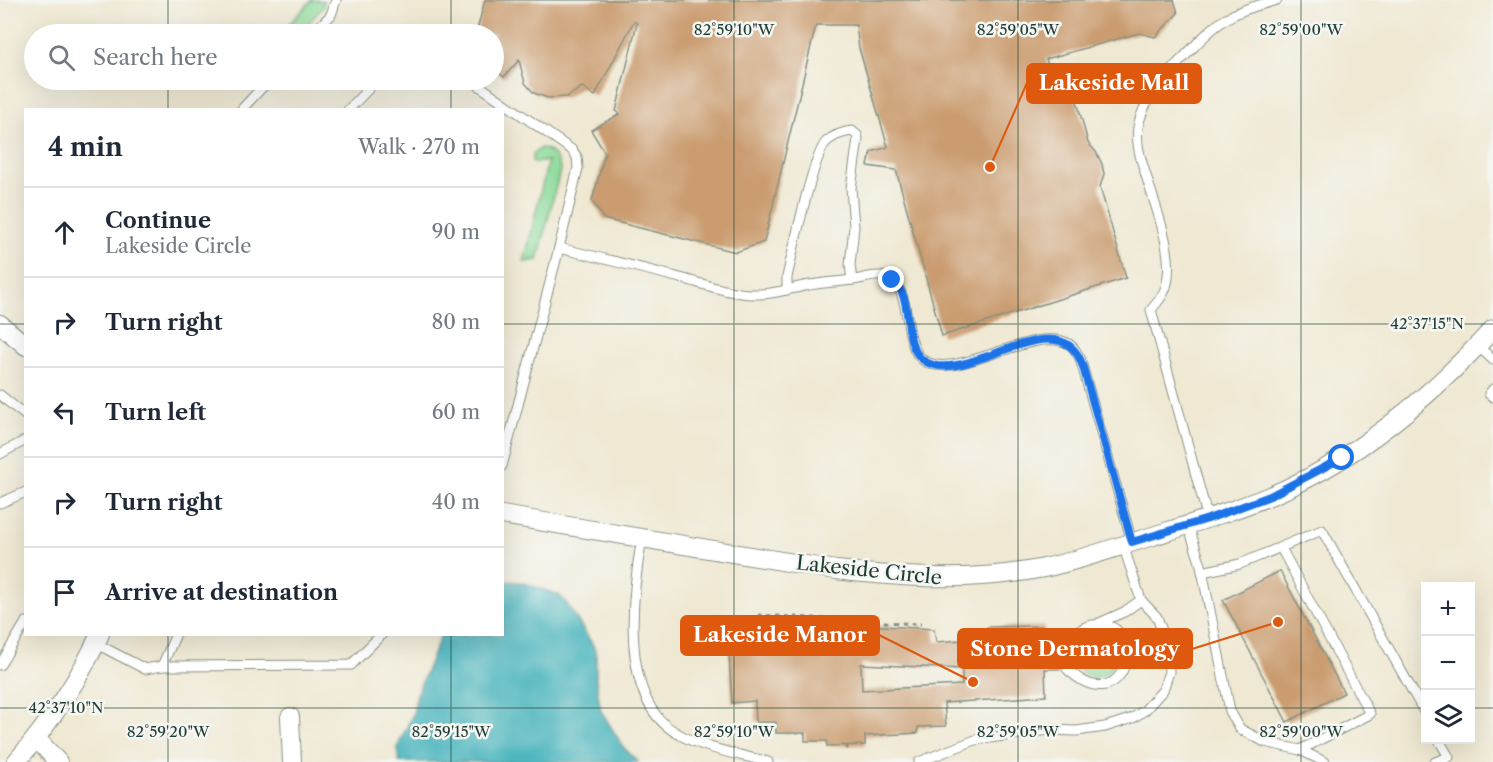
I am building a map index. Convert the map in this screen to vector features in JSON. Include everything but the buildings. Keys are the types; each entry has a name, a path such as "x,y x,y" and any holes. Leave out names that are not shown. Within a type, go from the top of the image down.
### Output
{"street":[{"path":"0,324 24,341"},
{"name":"Lakeside Circle","path":"504,515 836,570 927,578 976,577 1019,572 1068,562 1208,519 1288,488 1377,436 1412,408 1493,329"},
{"path":"16,762 36,738 69,689 98,639"},
{"path":"290,717 292,762"},
{"path":"36,738 58,762"}],"lane":[{"path":"322,24 331,15 336,0"},
{"path":"1208,519 1151,310 1161,298 1166,286 1168,262 1165,243 1138,148 1138,127 1145,108 1164,78 1208,33 1226,18 1277,0"},
{"path":"243,108 260,90"},
{"path":"350,108 367,90"},
{"path":"486,90 561,141 577,157 577,178 504,458"},
{"path":"787,290 787,277 809,188 824,144 852,131 858,139 851,188 854,226 850,265 852,280"},
{"path":"559,248 736,292 761,294 879,276 892,280 901,291 910,336 917,353 930,364 954,364 1040,340 1060,340 1075,350 1083,367 1141,600 1157,617 1168,647 1169,672 1163,690 1145,710 1133,718 1105,728 1076,731 1049,730 975,740 919,762"},
{"path":"1477,345 1493,360"},
{"path":"1493,389 1489,394 1493,397"},
{"path":"0,395 24,414"},
{"path":"0,454 24,441"},
{"path":"0,503 24,493"},
{"path":"1188,525 1202,572 1230,711 1240,729 1265,741 1300,750 1325,762"},
{"path":"1202,572 1240,564 1322,530 1421,708"},
{"path":"642,538 636,590 634,644 636,665 644,695 656,717 675,732 697,742 768,762"},
{"path":"1281,548 1370,714 1300,750"},
{"path":"1066,653 1077,631 1124,612 1141,600"},
{"path":"1122,637 1120,625 1124,612"},
{"path":"1066,669 1092,686 1112,682 1126,667 1127,646 1122,637 1115,630 1096,624"},
{"path":"0,665 24,625"},
{"path":"162,666 175,636"},
{"path":"98,639 145,669 162,666 351,665 380,636"},
{"path":"1435,762 1449,757 1441,744"}],"path":[{"path":"758,615 921,624"}],"green space":[{"path":"312,0 324,1 323,7 307,24 289,24"},
{"path":"541,148 554,156 560,170 538,260 524,262 548,161 534,163 532,160 533,154"},
{"path":"1095,639 1109,644 1114,658 1109,672 1095,677 1081,672 1076,658 1081,644"}],"water":[{"path":"504,581 521,582 559,595 567,604 593,645 596,654 596,680 601,711 624,748 638,762 399,762 398,747 413,714 417,694 441,636 504,636"}],"place":[{"name":"Lakeside Mall","path":"990,167"},
{"name":"Stone Dermatology","path":"1278,622"},
{"name":"Lakeside Manor","path":"973,682"}],"route":[{"path":"892,280 901,291 910,336 917,353 930,364 954,364 1050,339 1060,340 1075,350 1083,367 1132,542 1208,519 1270,496 1342,458"}]}
